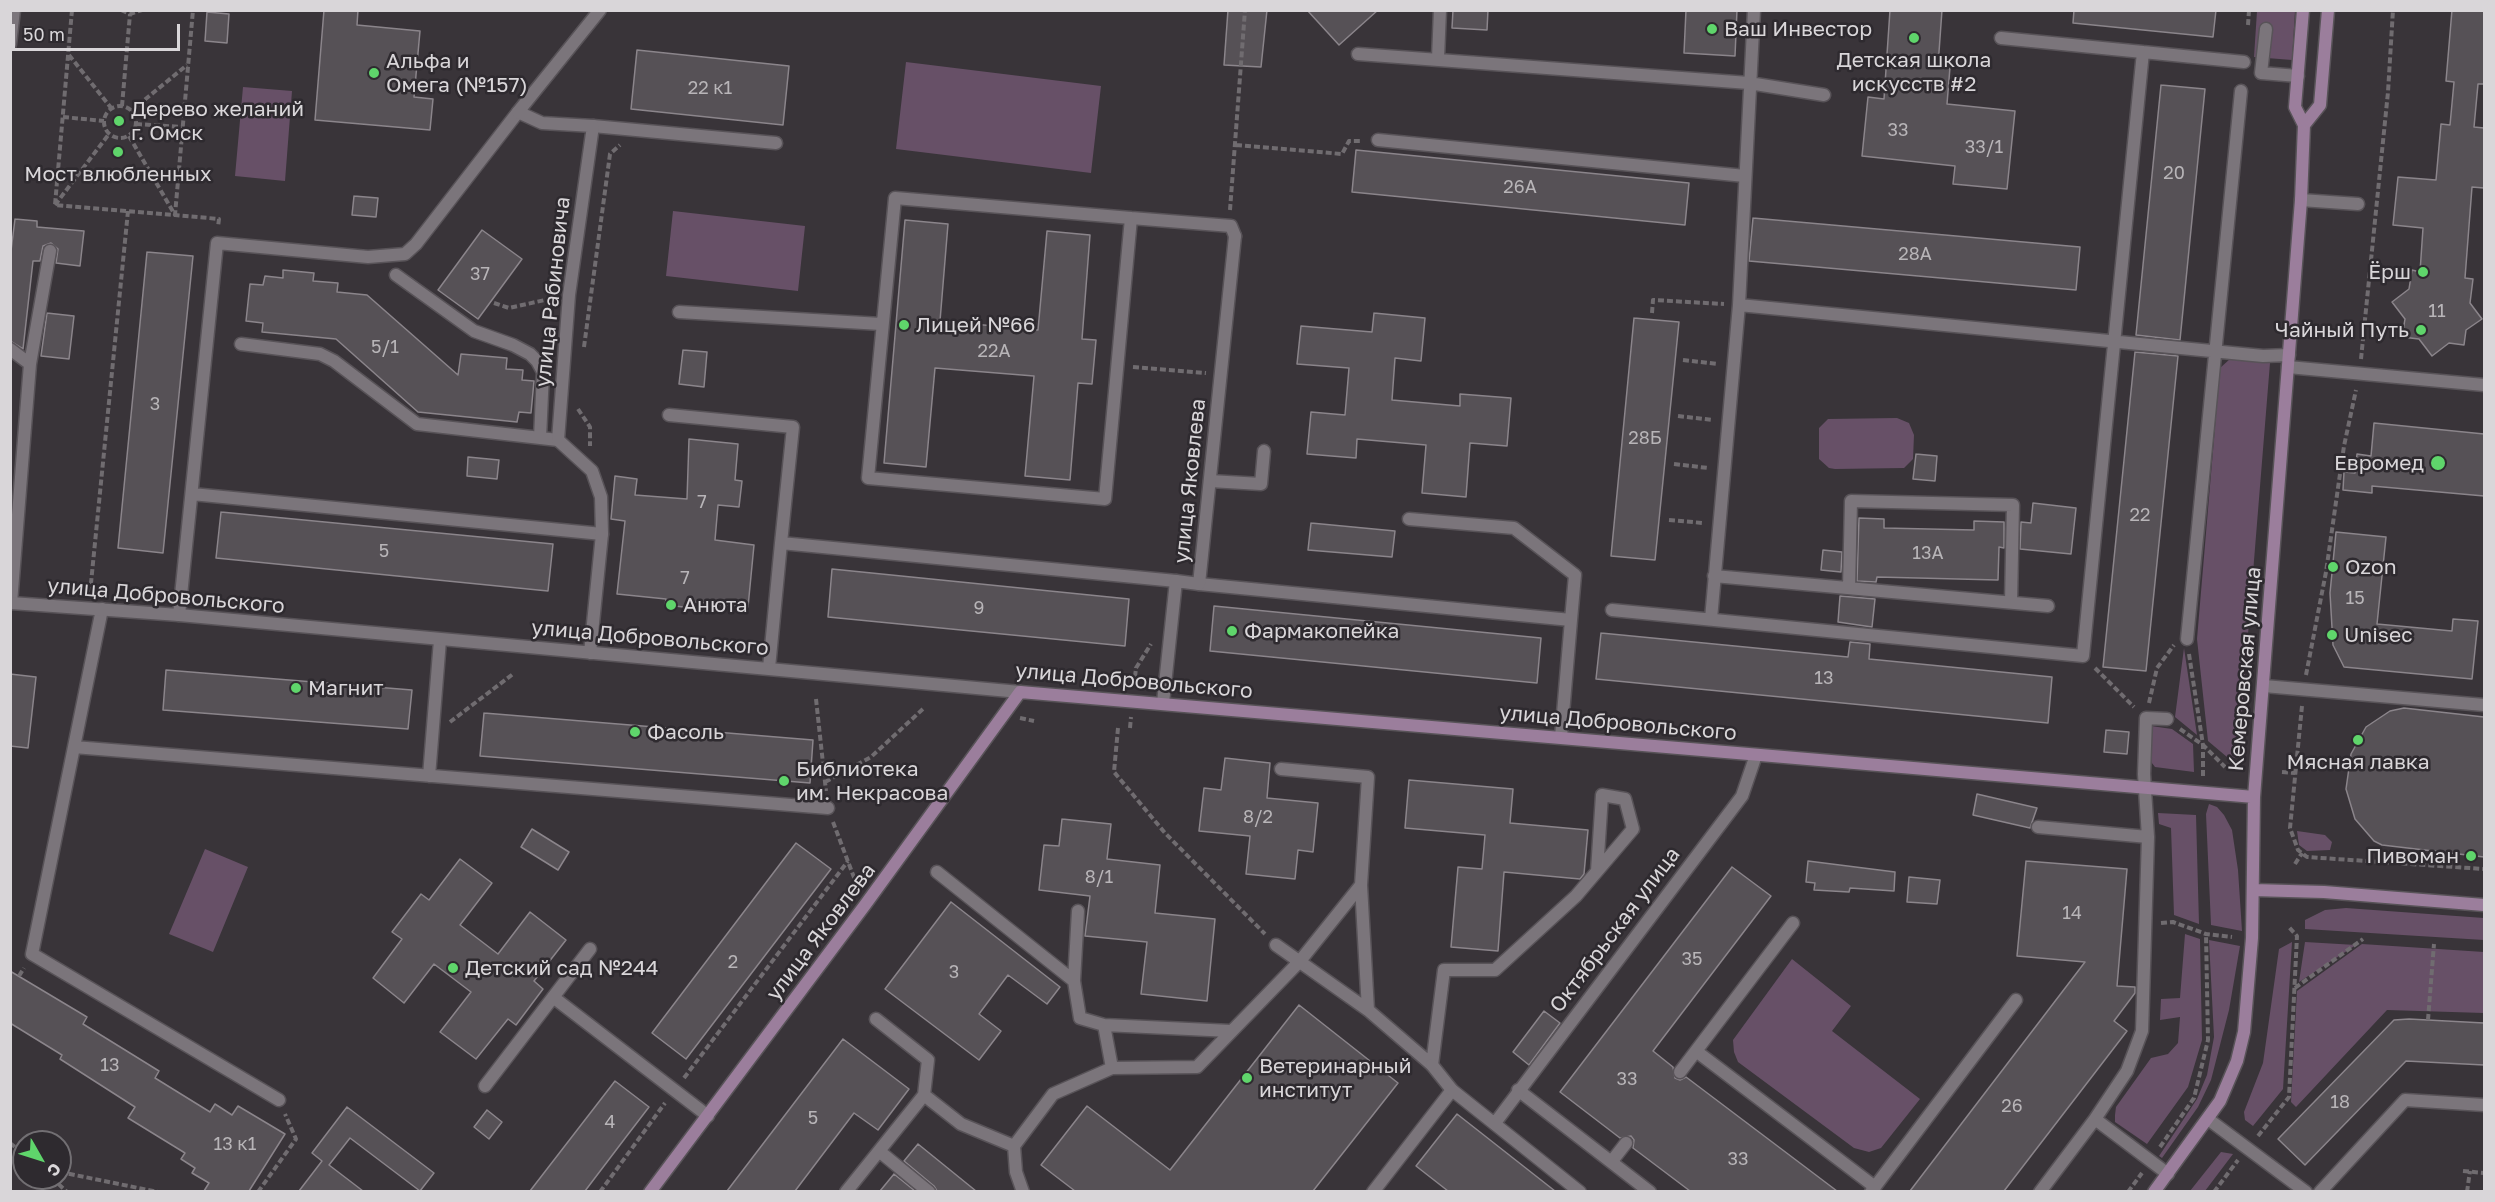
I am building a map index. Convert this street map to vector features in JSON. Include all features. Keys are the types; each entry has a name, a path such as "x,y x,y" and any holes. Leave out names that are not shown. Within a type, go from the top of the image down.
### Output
{"street":[{"path":"10,44 14,10"},
{"path":"179,615 217,243 368,257 405,254 417,244 600,10"},
{"path":"1438,58 1440,10"},
{"path":"1711,620 1739,305 1754,10"},
{"name":"Кемеровская улица","path":"2154,1191 2208,1119 2229,1082 2244,1032 2253,890 2254,797 2301,200 2304,125 2295,107 2303,10"},
{"path":"2304,125 2320,105 2328,10"},
{"path":"2266,29 2261,73 2298,76"},
{"path":"2001,38 2244,62"},
{"path":"1612,610 2083,656 2143,52"},
{"path":"1358,54 1438,58 1749,83 1824,95"},
{"path":"2187,639 2241,91"},
{"path":"518,112 542,123 776,143"},
{"name":"улица Рабиновича","path":"558,440 569,295 593,126"},
{"path":"1378,140 1745,176"},
{"path":"1131,218 1105,499 868,478 881,324 895,198 1131,218 1233,231"},
{"path":"2301,200 2358,204"},
{"name":"улица Яковлева","path":"1163,703 1176,581 1199,584 1221,375 1233,231"},
{"path":"11,603 30,364 50,251"},
{"path":"396,275 474,331 513,345 530,354 537,361 543,372 540,438"},
{"path":"1739,305 2216,351 2360,372 2484,385"},
{"path":"679,312 881,324"},
{"path":"241,344 320,354 334,361 417,424 558,440 592,471 601,496 602,534 590,653"},
{"path":"10,349 30,364"},
{"path":"669,415 793,427 769,668"},
{"path":"1210,481 1260,484 1264,451"},
{"path":"192,495 602,534"},
{"path":"1849,588 1851,501 2013,505 2011,603"},
{"path":"1409,519 1514,528 1575,575 1561,737"},
{"path":"781,543 1176,581"},
{"path":"1714,576 2048,606"},
{"path":"1199,584 1571,620"},
{"name":"улица Добровольского","path":"11,603 179,615 1020,692 2254,797"},
{"path":"95,608 74,747 32,954 279,1100"},
{"path":"429,776 440,640"},
{"path":"2264,686 2484,705"},
{"name":"улица Яковлева","path":"650,1191 708,1116 1020,692"},
{"path":"2040,1191 2095,1119 2127,1071 2142,1031 2148,837 2145,788 2146,718 2167,719"},
{"path":"74,747 828,808"},
{"name":"Октябрьская улица","path":"1495,1123 1742,796 1756,755"},
{"path":"1281,769 1368,777 1361,885 1368,1010"},
{"path":"1432,1065 1444,970 1495,970 1576,896 1633,829 1625,799 1602,795 1597,871"},
{"path":"2038,827 2148,837"},
{"path":"936,872 1074,981"},
{"path":"1023,1191 1016,1172 1014,1146 1053,1094 1112,1068 1197,1067 1300,961 1361,885"},
{"path":"2253,890 2324,892 2484,905"},
{"path":"1078,911 1074,981 1080,1018 1104,1025 1231,1031"},
{"path":"1680,1072 1793,923"},
{"path":"1276,945 1368,1010 1432,1065 1452,1090 1580,1191"},
{"path":"485,1086 590,949"},
{"path":"553,997 708,1116"},
{"path":"1696,1051 1873,1189 2016,1000"},
{"path":"846,1191 924,1095 928,1060 876,1020"},
{"path":"1104,1025 1112,1068"},
{"path":"1379,1190 1452,1090"},
{"path":"1518,1090 1650,1191"},
{"path":"924,1095 961,1124 1014,1146"},
{"path":"2320,1191 2405,1100 2484,1105"},
{"path":"2095,1119 2168,1174"},
{"path":"2208,1119 2306,1191"},
{"path":"1612,1161 1626,1143"},
{"path":"879,1151 929,1191"}],"path":[{"path":"55,205 72,10"},
{"path":"121,10 130,14 142,10"},
{"path":"175,215 193,10"},
{"path":"1233,231 1245,10"},
{"path":"2393,10 2388,92 2360,372 2344,446 2326,572 2303,690 2290,828 2298,850 2307,857 2484,869"},
{"path":"122,106 130,14"},
{"path":"69,55 112,109"},
{"path":"131,111 188,65"},
{"path":"104,121 112,109 122,106 131,111 136,123"},
{"path":"63,117 104,121"},
{"path":"104,121 109,134"},
{"path":"136,123 182,128"},
{"path":"109,134 123,138 129,136 136,123"},
{"path":"584,354 610,154 620,145 625,130"},
{"path":"55,205 109,134"},
{"path":"129,136 175,215"},
{"path":"1236,145 1342,154 1349,141 1378,140"},
{"path":"55,205 219,219 217,243"},
{"path":"95,608 128,211"},
{"path":"494,303 509,308 569,295"},
{"path":"1652,312 1653,300 1739,305"},
{"path":"1683,360 1734,365"},
{"path":"1119,366 1221,375"},
{"path":"573,401 590,427 592,471"},
{"path":"1678,416 1728,421"},
{"path":"1674,464 1724,469"},
{"path":"1669,520 1719,525"},
{"path":"1134,693 1136,668 1152,643 1171,624"},
{"path":"2146,718 2157,668 2172,646 2187,639 2203,745 2203,776"},
{"path":"2083,656 2146,718"},
{"path":"432,735 513,674"},
{"path":"825,782 872,757 924,708"},
{"path":"2167,719 2203,745 2225,767"},
{"path":"1118,728 1114,771 1165,833 1276,945"},
{"path":"2282,772 2295,773"},
{"path":"2295,864 2302,853"},
{"path":"600,1191 848,861"},
{"path":"2145,923 2173,922 2206,934 2232,937"},
{"path":"2214,1191 2289,1097 2297,936 2288,926"},
{"path":"2128,1191 2151,1162 2194,1098 2208,1040 2206,934"},
{"path":"2295,988 2363,939"},
{"path":"2428,1020 2434,944"},
{"path":"258,1191 296,1139 279,1100"},
{"path":"2463,1171 2484,1173"},
{"path":"2467,1191 2470,1171"},
{"path":"72,1174 158,1191"}],"shaded area":[{"path":"2257,11 2295,11 2292,60 2254,57"},
{"path":"906,62 1101,86 1091,173 896,149"},
{"path":"243,87 292,91 285,181 235,176"},
{"path":"673,211 805,226 798,291 666,276"},
{"path":"2230,359 2270,363 2238,758 2227,757 2208,741 2197,639 2220,368"},
{"path":"1897,418 1909,423 1914,435 1913,459 1904,468 1835,469 1829,468 1819,459 1819,428 1828,419"},
{"path":"2184,648 2197,735 2175,717"},
{"path":"2151,726 2172,729 2193,744 2194,772 2155,767 2148,758"},
{"path":"2209,804 2217,807 2232,830 2238,870 2242,931 2211,925 2206,814"},
{"path":"2158,813 2196,815 2199,924 2174,915 2171,828 2159,824"},
{"path":"2297,831 2325,835 2332,842 2330,850 2307,851 2299,845"},
{"path":"205,849 248,867 213,952 169,934"},
{"path":"2346,908 2484,918 2484,940 2305,929 2305,920 2325,910"},
{"path":"2185,934 2200,939 2202,1040 2188,1087 2147,1144 2115,1122 2116,1107 2151,1058 2168,1054 2178,1043 2180,1017 2160,1020 2161,999 2180,998"},
{"path":"2209,940 2240,946 2229,1010 2211,1080 2198,1107 2162,1158 2159,1156 2197,1099 2207,1075 2214,1037"},
{"path":"2292,942 2283,1089 2253,1126 2245,1120 2244,1112 2263,1063 2279,949"},
{"path":"2305,942 2356,945 2299,982"},
{"path":"2362,944 2484,952 2484,1013 2387,1010 2296,1107 2291,1102 2297,991"},
{"path":"1792,959 1851,1006 1832,1031 1920,1099 1881,1148 1869,1152 1854,1148 1738,1062 1733,1040"},
{"path":"2221,1152 2233,1154 2205,1191 2190,1191"}],"building":[{"name":"Альфа и Омега (№157)","path":"324,10 358,10 357,25 420,31 414,97 433,99 430,130 315,120"},
{"path":"1228,10 1267,10 1261,67 1224,65"},
{"path":"1307,10 1378,10 1339,45"},
{"path":"1453,10 1488,10 1487,30 1452,28"},
{"path":"1686,10 1737,10 1735,56 1684,53"},
{"path":"1890,10 1942,10 1938,66 1950,67 1947,104 2015,111 2007,189 1953,184 1955,166 1862,156 1868,97 1884,99"},
{"path":"2074,10 2216,10 2213,37 2073,23"},
{"path":"2452,10 2484,10 2484,84 2478,84 2474,127 2484,128 2484,188 2472,187 2465,278 2473,279 2470,303 2482,319 2466,330 2464,345 2449,343 2432,356 2419,339 2402,337 2405,319 2392,302 2409,289 2412,270 2420,272 2423,228 2393,225 2398,177 2436,180 2441,124 2450,125 2454,82 2446,81"},
{"path":"207,12 229,14 227,43 205,41"},
{"path":"637,50 789,66 783,125 631,109"},
{"path":"2161,85 2205,89 2180,340 2136,335"},
{"path":"1356,150 1689,183 1685,225 1352,192"},
{"path":"354,196 378,198 376,217 352,215"},
{"path":"1753,218 2080,247 2076,290 1749,261"},
{"path":"15,219 37,221 37,227 84,231 80,266 56,263 58,249 51,243 43,246 40,261 33,261 23,349 10,341 10,259"},
{"path":"905,220 948,224 940,321 1038,330 1047,231 1090,235 1082,339 1096,340 1092,384 1078,383 1070,480 1025,476 1034,376 935,368 926,467 884,463"},
{"path":"482,230 522,259 478,319 438,290"},
{"path":"147,252 193,256 163,553 118,548"},
{"path":"283,270 314,273 313,281 338,283 337,292 367,295 458,375 461,354 507,358 506,369 523,370 522,380 534,381 531,413 519,412 517,422 418,412 336,339 262,332 263,323 246,321 250,284 263,285 265,276 283,278"},
{"path":"47,313 74,316 69,359 41,356"},
{"path":"1374,313 1425,318 1421,361 1395,358 1392,400 1460,406 1460,394 1511,398 1507,446 1470,443 1466,497 1422,493 1426,445 1357,439 1356,458 1307,454 1311,412 1345,415 1349,368 1297,364 1301,326 1372,332"},
{"path":"1634,318 1679,322 1655,560 1611,556"},
{"path":"683,350 707,352 704,387 679,384"},
{"path":"2135,352 2178,356 2146,671 2103,667"},
{"path":"2374,423 2484,434 2484,496 2372,486 2372,493 2343,490 2344,472 2355,473 2357,454 2371,456"},
{"path":"689,439 738,444 735,480 742,481 739,507 718,505 715,540 754,545 748,607 693,602 693,608 665,605 666,599 617,594 625,521 611,519 615,476 637,479 635,495 687,499"},
{"path":"1916,454 1937,456 1935,481 1913,479"},
{"path":"468,457 499,460 497,479 467,476"},
{"path":"2033,503 2076,508 2071,554 2020,549 2021,522 2031,523"},
{"path":"221,512 553,544 548,591 216,558"},
{"path":"1859,518 1884,519 1884,528 1974,530 1974,521 2004,522 2004,548 1999,547 1998,580 1877,577 1876,582 1857,581"},
{"path":"1311,523 1395,531 1392,557 1308,550"},
{"path":"2336,532 2386,537 2377,624 2452,631 2453,619 2478,621 2472,679 2344,667 2333,645 2330,593"},
{"path":"1823,550 1842,552 1841,572 1821,570"},
{"path":"832,569 1129,599 1125,646 828,617"},
{"path":"1840,596 1875,599 1872,627 1838,622"},
{"path":"1214,606 1541,638 1537,683 1210,651"},
{"path":"1601,633 1848,657 1850,642 1870,644 1869,659 2052,677 2048,723 1596,679"},
{"path":"166,670 412,690 408,729 163,710"},
{"path":"10,674 36,677 28,748 10,746"},
{"path":"2404,708 2484,717 2484,857 2382,845 2374,841 2355,819 2346,789 2351,754 2366,727 2390,711"},
{"path":"484,713 813,740 810,783 480,756"},
{"path":"2106,730 2129,732 2127,754 2104,752"},
{"path":"1225,758 1270,763 1267,798 1318,803 1313,852 1298,850 1295,879 1246,874 1250,836 1199,831 1204,788 1221,790"},
{"path":"1409,780 1513,789 1510,823 1588,830 1584,874 1580,879 1504,872 1498,951 1451,947 1458,867 1482,869 1485,835 1405,828"},
{"path":"1977,794 2037,808 2030,828 1973,815"},
{"path":"1062,819 1111,824 1107,859 1160,865 1155,913 1215,919 1207,1001 1141,994 1147,942 1085,936 1090,896 1039,890 1044,845 1059,846"},
{"path":"532,829 569,852 558,870 521,847"},
{"path":"796,843 831,869 686,1059 652,1033"},
{"path":"460,859 492,883 460,925 498,954 530,912 566,940 534,981 543,989 516,1025 508,1019 476,1059 440,1032 471,992 434,964 404,1003 373,978 402,939 392,932 421,894 429,900"},
{"path":"1808,861 1895,872 1894,891 1850,888 1849,892 1814,890 1815,883 1806,882"},
{"path":"2026,861 2127,869 2117,986 2135,987 2135,993 2114,1021 2127,1031 2004,1191 1910,1191 2085,962 2017,956"},
{"path":"1732,867 1771,896 1653,1051 1673,1067 1675,1078 1680,1080 1686,1077 1837,1191 1690,1191 1633,1148 1634,1140 1631,1136 1620,1138 1560,1092"},
{"path":"1909,877 1940,880 1937,904 1907,902"},
{"path":"951,902 1060,987 1047,1004 1008,975 979,1014 1001,1031 979,1060 885,989"},
{"path":"10,971 87,1017 83,1024 159,1071 155,1078 210,1112 215,1104 232,1115 238,1106 285,1134 249,1191 204,1191 209,1183 192,1173 195,1168 181,1159 185,1153 128,1118 135,1107 60,1059 62,1055 10,1023"},
{"path":"1299,1005 1398,1083 1313,1191 1075,1191 1041,1165 1087,1106 1170,1170"},
{"path":"1544,1011 1560,1023 1529,1065 1513,1052"},
{"path":"2394,1020 2484,1023 2484,1065 2406,1061 2305,1165 2278,1139"},
{"path":"843,1039 909,1089 878,1130 854,1113 795,1191 727,1191"},
{"path":"615,1081 649,1107 585,1191 530,1191"},
{"path":"347,1107 434,1173 420,1191 350,1138 329,1165 363,1191 299,1191 322,1161 312,1153"},
{"path":"487,1110 502,1122 489,1139 474,1127"},
{"path":"1457,1114 1555,1191 1448,1191 1416,1166"},
{"path":"918,1144 976,1191 937,1191 904,1161"},
{"path":"894,1174 915,1191 880,1191"}],"place":[{"name":"Ваш Инвестор","path":"1712,29"},
{"name":"Детская школа искусств #2","path":"1914,38"},
{"name":"Альфа и Омега (№157)","path":"374,73"},
{"name":"Дерево желаний г. Омск","path":"119,121"},
{"name":"Мост влюбленных","path":"118,152"},
{"name":"Ёрш","path":"2423,272"},
{"name":"Лицей №66","path":"904,325"},
{"name":"Чайный Путь","path":"2421,330"},
{"name":"Евромед","path":"2438,463"},
{"name":"Ozon","path":"2333,567"},
{"name":"Анюта","path":"671,605"},
{"name":"Фармакопейка","path":"1232,631"},
{"name":"Unisec","path":"2332,635"},
{"name":"Магнит","path":"296,688"},
{"name":"Фасоль","path":"635,732"},
{"name":"Мясная лавка","path":"2358,740"},
{"name":"Библиотека им. Некрасова","path":"784,781"},
{"name":"Пивоман","path":"2471,856"},
{"name":"Детский сад №244","path":"453,968"},
{"name":"Ветеринарный институт","path":"1247,1078"}]}
